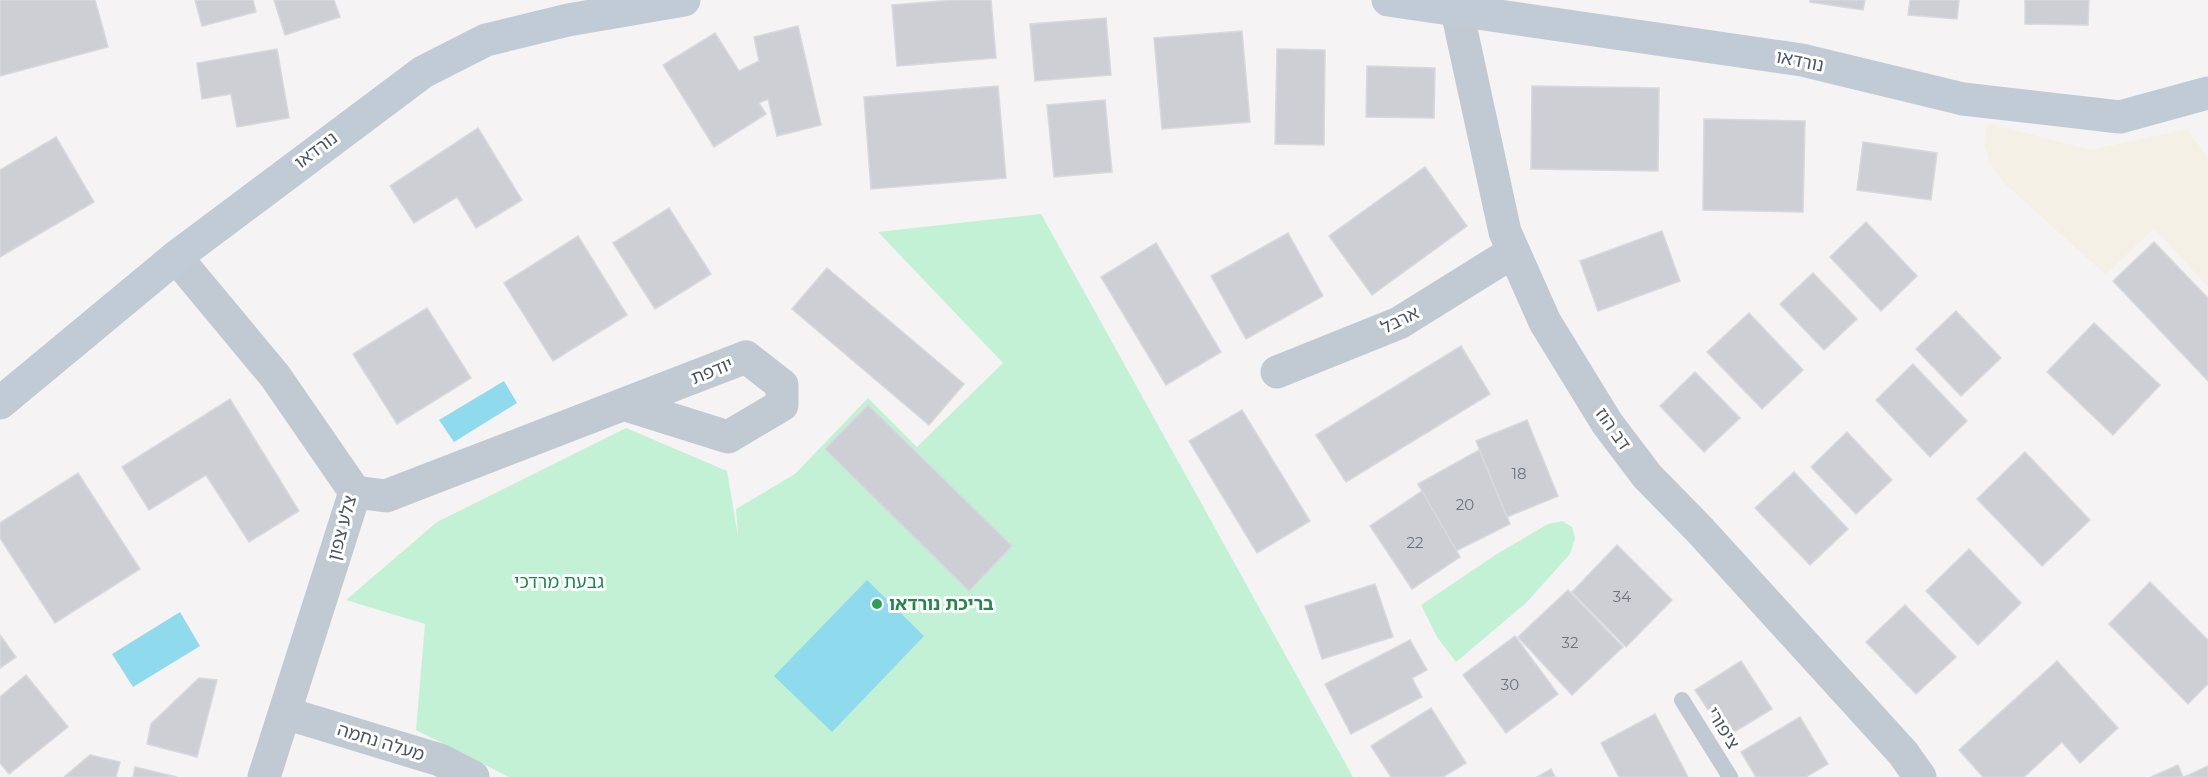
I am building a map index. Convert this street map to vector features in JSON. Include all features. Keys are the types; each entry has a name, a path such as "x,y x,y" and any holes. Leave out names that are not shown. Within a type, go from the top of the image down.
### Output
{"street":[{"name":"נורדאו","path":"0,403 176,256 423,72 486,40 568,20 684,0"},
{"name":"נורדאו","path":"1388,0 1454,5 1802,60 1963,99 2120,117 2208,93"},
{"name":"דב הוז","path":"1454,5 1505,232 1545,322 1607,423 1647,476 1903,753 1920,777"},
{"name":"ארבל","path":"1277,372 1399,323 1513,252"},
{"name":"צלע צפון","path":"176,256 275,376 355,492 264,777"},
{"path":"355,492 386,496 626,405"},
{"name":"מעלה נחמה","path":"285,713 440,760 473,777"}],"lane":[{"name":"ציפורי","path":"1682,700 1730,777"}],"green space":[{"name":"גבעת מרדכי","path":"1041,214 1353,777 509,777 416,730 425,624 346,600 437,522 626,428 727,471 738,536 736,509 795,474 868,398 917,447 1003,363 878,232"},
{"path":"1562,521 1572,527 1575,538 1570,554 1526,603 1456,662 1437,637 1421,605 1497,554 1548,524"}],"sand":[{"path":"1986,123 2091,150 2187,129 2208,158 2208,287 2154,228 2106,275 2003,182 1989,162 1984,143"}],"water":[{"path":"504,381 517,403 454,442 439,420"},
{"path":"867,580 924,636 832,732 774,676"},
{"path":"180,612 200,646 133,687 112,654"}],"building":[{"path":"0,0 95,0 108,47 0,76"},
{"path":"195,0 253,0 256,12 202,26"},
{"path":"274,0 334,0 340,17 285,35"},
{"path":"954,0 991,0 996,58 897,66 892,5"},
{"path":"1810,0 1865,0 1863,10 1810,2"},
{"path":"1910,0 1959,0 1957,19 1908,15"},
{"path":"2025,0 2089,0 2088,25 2025,24"},
{"path":"1106,18 1111,75 1035,81 1030,24"},
{"path":"798,26 821,125 777,136 768,99 759,103 766,114 714,147 663,65 715,33 739,71 759,61 754,37"},
{"path":"1242,31 1250,122 1162,129 1154,38"},
{"path":"277,49 289,118 237,127 231,94 202,99 197,63"},
{"path":"1277,49 1325,50 1324,145 1275,144"},
{"path":"1367,66 1435,68 1434,118 1366,117"},
{"path":"998,86 1006,178 871,189 864,97"},
{"path":"1532,86 1659,88 1658,171 1531,169"},
{"path":"1105,100 1112,172 1054,177 1047,105"},
{"path":"1704,119 1805,121 1803,212 1703,210"},
{"path":"478,128 522,200 476,228 457,197 414,223 390,186"},
{"path":"56,137 94,202 0,257 0,170"},
{"path":"1863,142 1937,153 1931,200 1857,190"},
{"path":"1425,167 1467,226 1372,295 1329,236"},
{"path":"669,208 711,274 655,309 613,243"},
{"path":"1866,222 1917,276 1881,311 1830,257"},
{"path":"1662,231 1680,281 1598,311 1580,261"},
{"path":"1288,233 1323,296 1246,339 1211,276"},
{"path":"578,236 627,315 553,361 504,283"},
{"path":"2154,242 2208,298 2208,381 2113,281"},
{"path":"1156,243 1221,352 1166,385 1101,277"},
{"path":"827,268 964,384 929,425 792,309"},
{"path":"1813,273 1857,319 1824,350 1780,304"},
{"path":"427,308 471,378 397,424 353,354"},
{"path":"1956,311 2001,358 1961,396 1916,349"},
{"path":"1749,313 1803,370 1762,409 1707,352"},
{"path":"2094,323 2160,385 2113,435 2047,372"},
{"path":"1461,346 1490,394 1346,482 1316,435"},
{"path":"1913,364 1967,421 1930,457 1876,400"},
{"path":"1695,372 1740,418 1704,452 1660,406"},
{"path":"230,399 299,511 249,542 206,475 149,510 122,467"},
{"path":"868,405 1012,546 969,591 825,449"},
{"path":"1242,410 1310,521 1257,553 1189,441"},
{"path":"1527,420 1558,496 1507,517 1476,441"},
{"path":"1847,432 1892,480 1856,514 1811,467"},
{"path":"1479,450 1510,524 1456,551 1418,484"},
{"path":"2025,452 2090,520 2042,566 1977,499"},
{"path":"1794,472 1848,529 1810,565 1755,508"},
{"path":"78,473 140,569 55,623 0,538 0,523"},
{"path":"1422,491 1460,557 1412,589 1370,526"},
{"path":"1617,545 1672,600 1626,647 1572,592"},
{"path":"1969,549 2021,603 1978,645 1926,591"},
{"path":"2150,582 2208,640 2208,684 2188,704 2109,624"},
{"path":"1375,584 1393,637 1322,659 1305,606"},
{"path":"1568,590 1623,647 1572,695 1518,637"},
{"path":"1905,605 1956,657 1916,694 1866,642"},
{"path":"0,635 16,657 0,668"},
{"path":"1515,636 1558,694 1506,733 1463,675"},
{"path":"1410,640 1427,670 1412,678 1422,697 1351,734 1325,684"},
{"path":"1741,661 1772,709 1726,737 1695,690"},
{"path":"2057,661 2118,728 2080,763 2062,742 2024,777 1983,777 1959,750"},
{"path":"26,675 68,727 9,774 0,763 0,697"},
{"path":"199,678 217,680 197,757 147,744 151,724"},
{"path":"1431,708 1466,763 1443,777 1391,777 1371,746"},
{"path":"1655,714 1688,777 1619,777 1601,743"},
{"path":"1800,717 1828,764 1806,777 1756,777 1741,752"},
{"path":"90,755 120,762 116,777 64,777"},
{"path":"2178,765 2183,777 2151,777"},
{"path":"2208,766 2208,777 2184,777"},
{"path":"135,767 177,777 133,777"},
{"path":"1551,769 1555,777 1537,777"}],"place":[{"name":"בריכת נורדאו","path":"877,604"}]}
